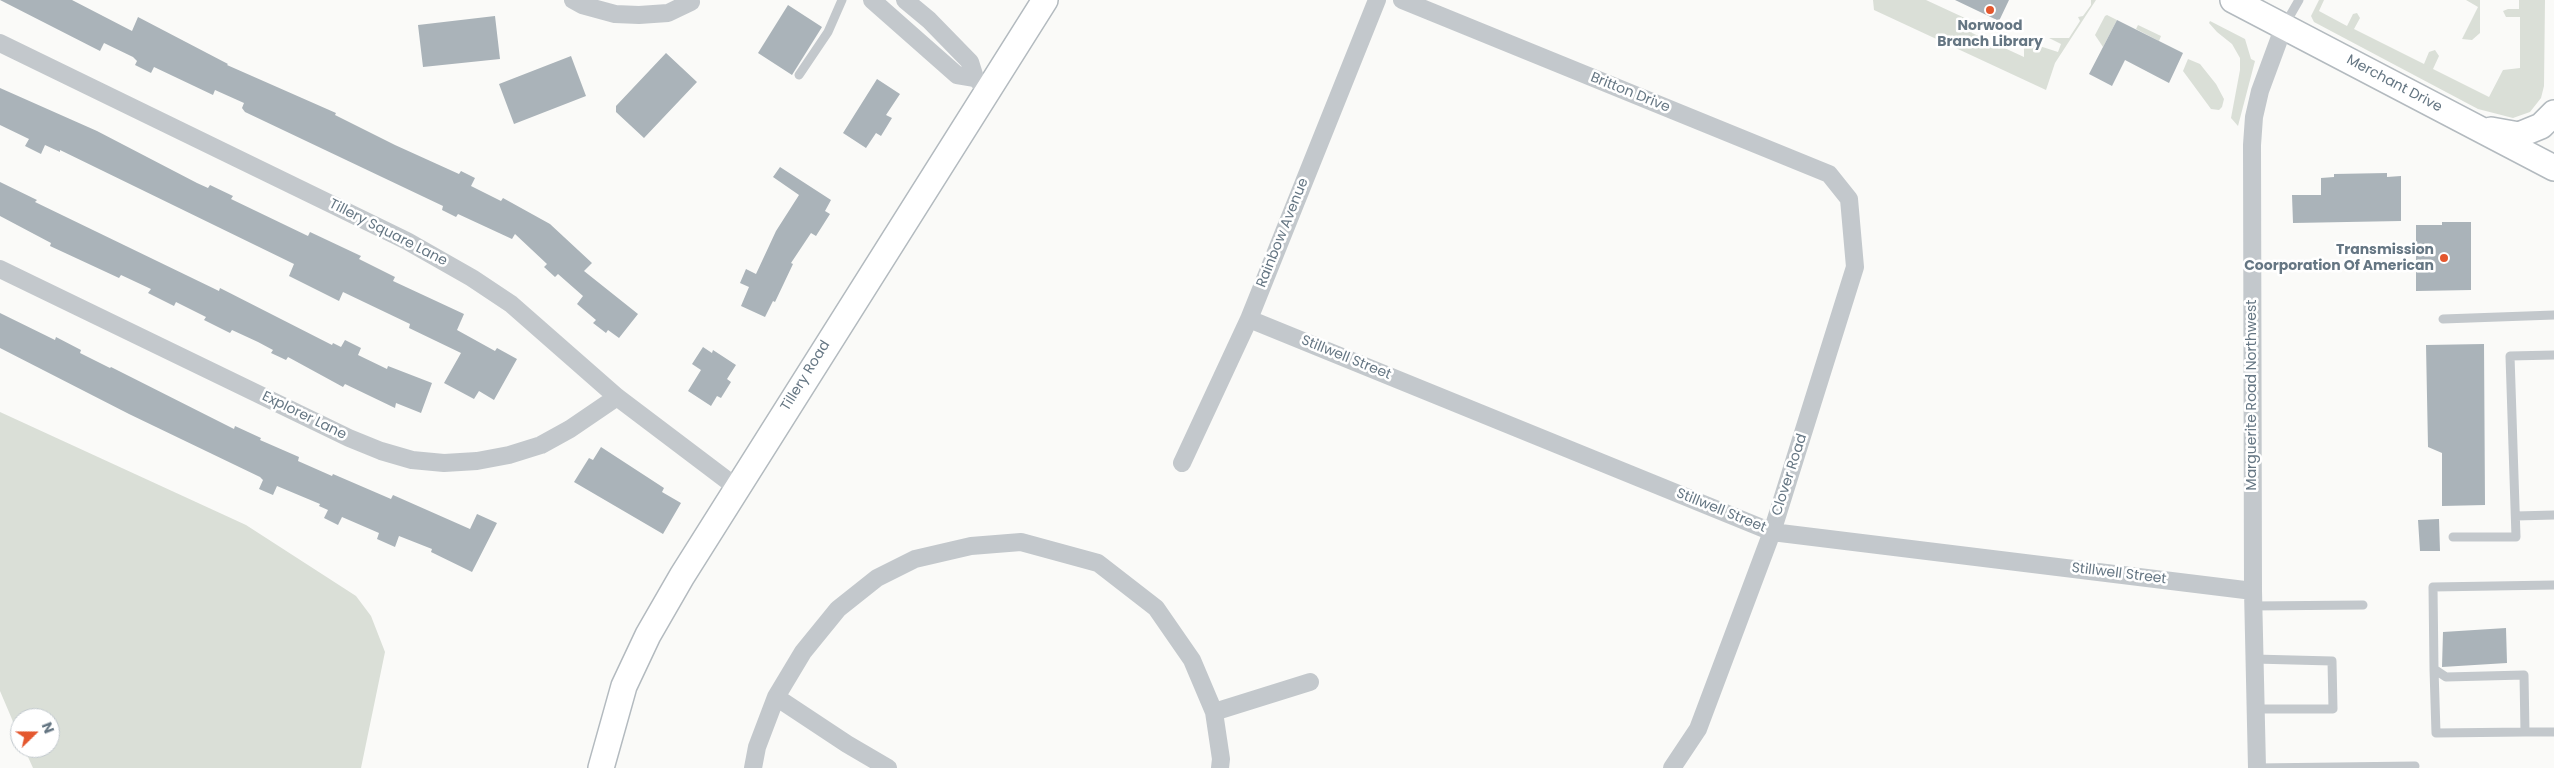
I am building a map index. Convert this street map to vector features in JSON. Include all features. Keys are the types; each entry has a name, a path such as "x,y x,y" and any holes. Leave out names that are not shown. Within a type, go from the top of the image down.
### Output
{"street":[{"path":"573,0 582,5 615,14 639,15 668,13 692,1"},
{"path":"872,0 957,75 981,84"},
{"path":"905,0 929,20 970,62 981,84"},
{"name":"Tillery Road","path":"601,768 624,686 648,635 981,84 1045,0"},
{"name":"Rainbow Avenue","path":"1182,463 1249,319 1377,0"},
{"name":"Britton Drive","path":"1402,0 1829,174 1849,199"},
{"name":"Merchant Drive","path":"2233,0 2554,168"},
{"name":"Marguerite Road Northwest","path":"2257,768 2253,598 2252,145 2254,117 2260,92 2284,26"},
{"name":"Tillery Square Lane","path":"0,42 340,207 443,260 511,304 617,397 736,487"},
{"path":"2480,129 2519,135 2541,126 2554,113"},
{"name":"Clover Road","path":"1672,768 1698,728 1772,532 1855,267 1849,199"},
{"name":"Explorer Lane","path":"0,269 349,438 381,451 412,460 453,462 509,456 540,444 570,429 617,397"},
{"name":"Stillwell Street","path":"1249,319 1772,532 2253,598"},
{"path":"753,768 757,747 776,697 803,652 838,608 877,578 916,559 971,546 1021,542 1098,563 1156,608 1192,660 1214,712 1220,768"},
{"path":"1214,712 1310,682"},
{"path":"776,697 847,744 888,768"}],"lane":[{"path":"799,75 828,32 842,0"},
{"path":"2284,26 2299,0"},
{"path":"2443,319 2554,315"},
{"path":"2453,537 2516,537 2510,356 2554,355"},
{"path":"2516,516 2554,515"},
{"path":"2554,584 2433,587 2436,733 2554,732"},
{"path":"2253,598 2363,605"},
{"path":"2254,659 2332,661 2333,709 2255,709"},
{"path":"2434,669 2446,677 2524,675 2525,732"},
{"path":"2257,768 2415,766"}],"shaded area":[{"path":"1873,0 1926,0 1967,19 1973,25 1972,33 2024,57 2024,41 2058,52 2061,44 2049,38 2069,38 2080,21 2078,17 2083,16 2091,5 2091,0 2096,0 2055,63 2046,90 1874,10"},
{"path":"2319,0 2324,0 2319,11 2347,26 2353,14 2357,13 2360,18 2354,29 2424,64 2429,52 2435,50 2439,56 2433,69 2489,97 2503,70 2520,68 2520,17 2506,17 2503,11 2519,9 2519,0 2545,0 2544,86 2541,98 2530,112 2513,118 2478,109 2314,22 2311,16"},
{"path":"2466,0 2480,0 2480,33 2472,40 2462,39 2478,7"},
{"path":"2107,15 2117,20 2103,47 2095,35"},
{"path":"2210,21 2245,39 2251,59 2255,61 2238,126 2231,118 2240,70 2240,58 2232,44 2217,32 2209,23"},
{"path":"2138,25 2161,36 2159,41 2136,29"},
{"path":"2188,59 2200,64 2216,84 2224,99 2219,110 2211,109 2183,71"},
{"path":"0,412 246,525 356,596 371,616 385,652 361,768 33,768 28,758 60,758 60,708 10,708 10,714 0,691"}],"building":[{"path":"0,0 72,0 132,31 138,17 227,65 336,113 335,115 395,145 459,174 461,171 475,178 471,186 501,201 503,198 550,224 592,263 584,271 638,314 619,338 608,330 606,333 593,323 596,320 577,304 583,296 558,274 555,277 544,267 547,264 515,234 512,239 458,214 456,217 442,210 443,206 245,112 242,108 244,103 215,90 213,95 154,67 151,73 135,65 137,61 133,57 104,43 100,51"},
{"name":"Norwood Branch Library","path":"1955,0 2009,0 1999,21"},
{"path":"788,5 822,27 792,75 758,53"},
{"path":"495,16 500,59 423,67 418,25"},
{"path":"2117,20 2183,53 2169,83 2125,60 2112,86 2089,74"},
{"path":"666,53 697,82 644,138 616,112 616,106"},
{"path":"571,56 586,96 514,124 499,84"},
{"path":"877,79 900,94 886,115 892,118 881,136 876,133 866,148 843,133"},
{"path":"0,88 97,131 197,183 208,188 210,185 233,196 231,199 308,236 310,232 361,256 359,259 395,277 393,281 464,314 457,330 495,351 497,348 517,359 494,400 479,391 474,399 444,383 461,353 409,328 410,324 343,292 339,301 289,276 294,264 60,150 60,152 45,145 41,154 25,146 29,139 0,125"},
{"path":"780,167 831,200 825,211 830,214 816,236 811,233 791,263 793,264 775,302 773,301 765,317 741,306 749,287 740,283 746,269 756,274 776,231 799,195 773,177"},
{"path":"2387,173 2387,177 2401,176 2401,221 2293,223 2292,195 2321,195 2321,178 2334,177 2334,174"},
{"path":"0,182 37,200 35,202 219,291 220,288 332,345 333,343 341,347 345,340 361,348 358,355 387,369 388,366 432,383 421,413 396,403 395,408 345,384 343,387 288,357 286,360 271,353 273,350 258,342 232,330 230,333 204,320 206,317 176,302 174,306 148,293 151,289 121,275 119,278 50,246 51,243 0,216"},
{"name":"Transmission Coorporation Of American","path":"2442,222 2471,222 2471,290 2416,291 2416,225 2442,225"},
{"path":"0,313 55,340 56,337 81,350 80,353 234,429 235,426 261,438 260,440 299,457 298,461 332,476 333,474 391,499 393,495 470,529 477,514 497,523 472,572 431,552 432,549 399,536 395,547 377,539 379,533 342,517 338,525 324,518 328,510 319,506 320,504 277,486 273,495 259,489 263,480 260,477 129,414 0,348"},
{"path":"2484,344 2485,505 2442,506 2442,453 2428,447 2426,345"},
{"path":"703,347 712,353 713,350 736,365 727,379 731,382 721,398 717,396 711,406 688,391 701,370 692,364"},
{"path":"601,447 664,488 662,492 681,503 663,534 574,482 589,458 593,460"},
{"path":"2439,519 2440,551 2420,551 2418,520"},
{"path":"2506,628 2507,663 2442,667 2443,632"}],"place":[{"name":"Norwood Branch Library","path":"1990,10"},
{"name":"Transmission Coorporation Of American","path":"2444,258"}]}
